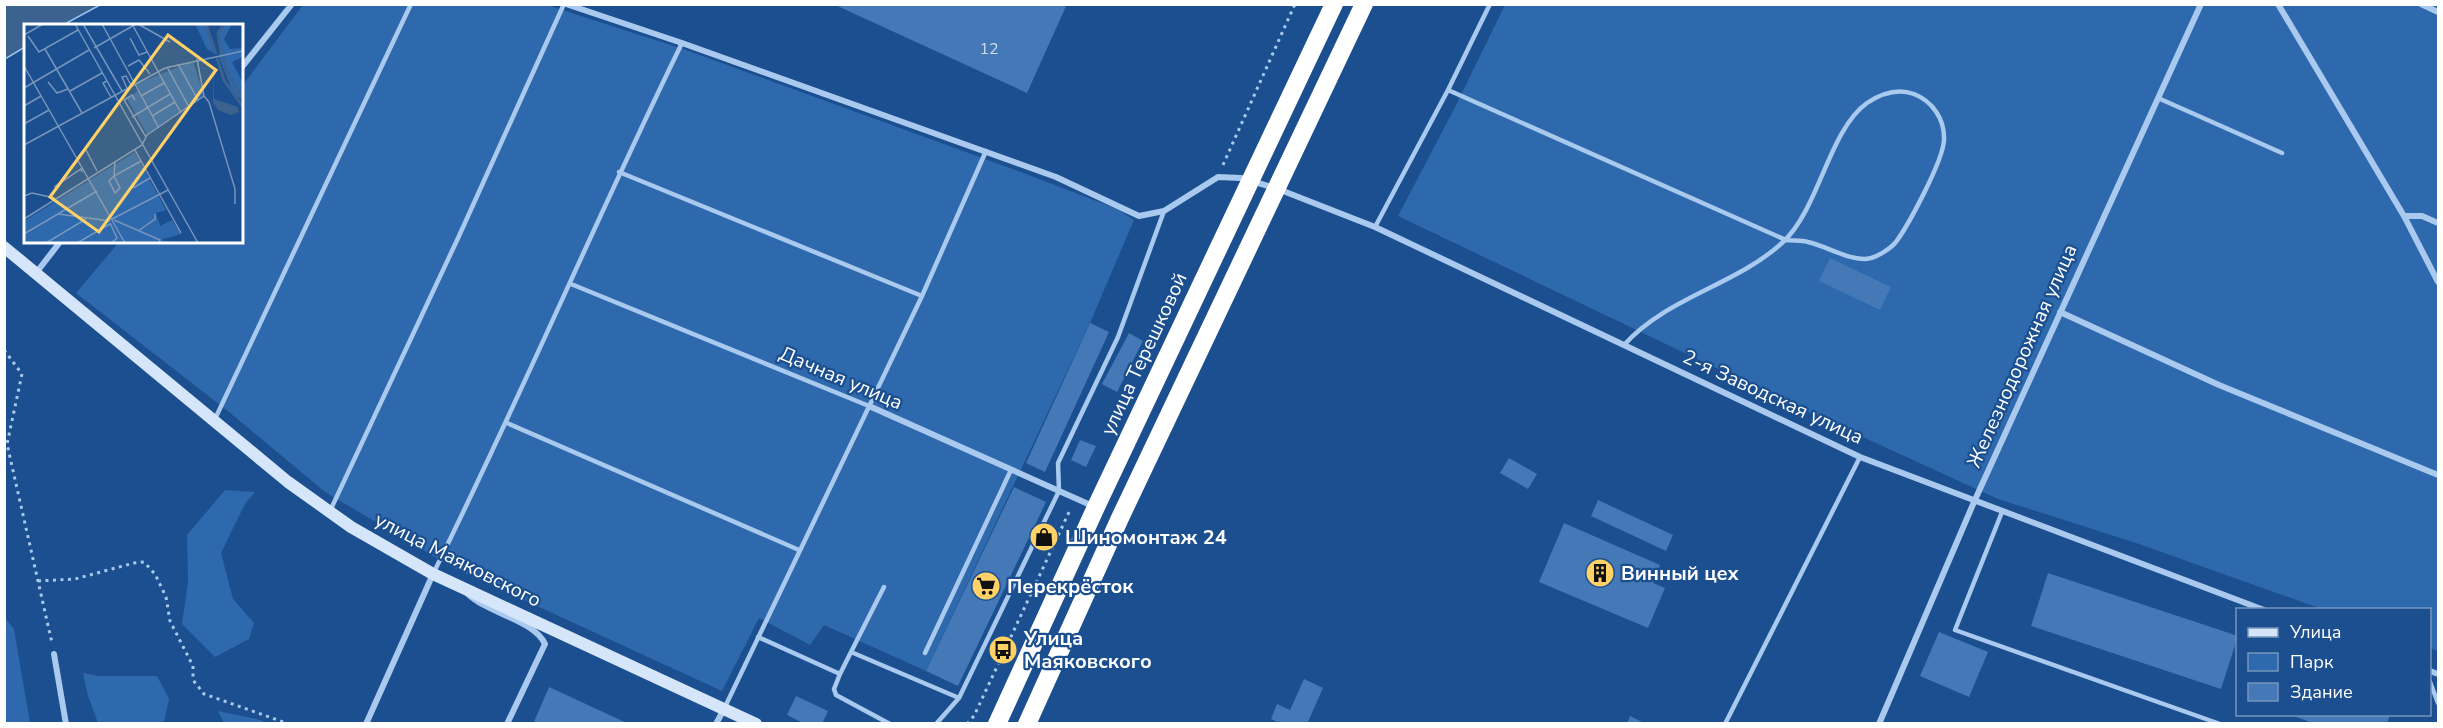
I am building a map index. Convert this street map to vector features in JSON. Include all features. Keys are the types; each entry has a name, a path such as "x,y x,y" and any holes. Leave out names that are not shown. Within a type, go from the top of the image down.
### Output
{"highway":[{"name":"улица Терешковой","path":"997,723 1096,507 1334,4"},
{"path":"1027,723 1120,518 1364,4"}],"street":[{"path":"243,66 292,4"},
{"path":"565,4 682,43 1056,177 1139,216 1164,211 1218,177"},
{"name":"Железнодорожная улица","path":"1879,723 1974,502 2200,4"},
{"path":"2278,4 2404,216 2439,282"},
{"path":"2421,4 2439,12"},
{"name":"2-я Заводская улица","path":"1218,177 1241,178 1278,189 1375,227 1860,457 1974,502 2261,608"},
{"path":"2404,216 2422,216 2439,223"},
{"path":"36,273 59,243"},
{"name":"улица Маяковского","path":"4,247 214,422 330,513 433,574 756,723"},
{"path":"2060,312 2219,385 2439,475"},
{"name":"Дачная улица","path":"869,406 1096,507"},
{"path":"366,723 433,574"},
{"path":"459,586 478,604 540,633 545,644 507,723"},
{"path":"54,654 66,723"},
{"path":"716,723 724,709"}],"lane":[{"path":"214,422 411,4"},
{"path":"330,513 565,4"},
{"path":"1375,227 1448,90 1490,4"},
{"path":"433,574 507,423 571,284 619,172 682,43"},
{"path":"1448,90 1786,240 1807,241 1865,259 1883,252 1895,243 1934,175 1944,140 1939,114 1922,97 1904,90 1884,93 1865,104 1852,119 1840,139 1803,216 1786,240 1768,255 1652,319 1624,345"},
{"path":"2158,99 2282,153"},
{"path":"724,709 922,296 986,152"},
{"path":"619,172 922,296"},
{"path":"936,723 958,698 1059,491 1058,462 1118,337 1164,211"},
{"name":"Дачная улица","path":"571,284 869,406"},
{"path":"507,423 799,550"},
{"path":"1725,723 1860,457"},
{"path":"925,653 1011,470"},
{"path":"2002,512 1955,630 2220,723"},
{"path":"884,587 834,689 836,695 890,723"},
{"path":"758,637 840,674"},
{"path":"851,652 958,698"},
{"path":"2431,684 2439,703"}],"path":[{"path":"1218,177 1295,4"},
{"path":"4,350 22,374 7,444 54,654"},
{"path":"967,723 974,716 1076,498"},
{"path":"38,581 75,579 144,562 155,574 166,597 170,621 193,666 194,680 204,694 290,723"}],"green space":[{"path":"303,5 547,5 686,50 1021,172 1117,209 1134,220 1090,323 926,671 824,625 810,645 759,618 722,691 452,567 325,492 229,412 76,293 118,243 243,243 243,85"},
{"path":"1505,5 2438,5 2438,651 2431,648 2431,608 2319,608 2136,543 1998,499 1819,417 1398,216"},
{"path":"225,490 255,492 245,504 221,553 233,599 254,623 249,639 215,657 182,624 188,582 187,535"},
{"path":"5,618 14,629 30,723 5,723"},
{"path":"83,673 99,676 157,676 169,699 164,723 98,723 88,696"},
{"path":"218,711 261,720 266,723 224,723"}],"shaded area":[{"path":"5,4 100,5 65,24 24,24 24,48 5,59"}],"building":[{"path":"833,4 1067,4 1027,93"},
{"path":"1830,258 1891,287 1880,310 1819,281"},
{"path":"1090,323 1109,332 1045,472 1026,463"},
{"path":"1129,333 1143,341 1117,392 1102,384"},
{"path":"1080,440 1096,446 1086,467 1071,460"},
{"path":"1509,458 1537,474 1528,489 1500,473"},
{"name":"Перекрёсток","path":"1014,487 1046,502 958,686 926,671"},
{"path":"1598,500 1673,535 1666,551 1591,516"},
{"name":"Винный цех","path":"1564,523 1660,565 1653,583 1665,588 1648,628 1539,582"},
{"path":"2048,573 2236,635 2236,642 2221,689 2031,626"},
{"path":"1939,632 1988,652 1969,697 1920,676"},
{"path":"1304,679 1323,688 1307,724 1282,724 1271,719 1277,704 1290,710"},
{"path":"549,687 629,724 533,724"},
{"path":"796,696 828,711 822,724 805,724 787,715"},
{"path":"1630,716 1646,724 1627,724"},
{"path":"2294,716 2389,716 2387,724 2315,724"}],"place":[{"name":"Шиномонтаж 24","path":"1044,537"},
{"name":"Винный цех","path":"1600,573"},
{"name":"Перекрёсток","path":"986,586"},
{"name":"Улица Маяковского","path":"1003,650"}]}
